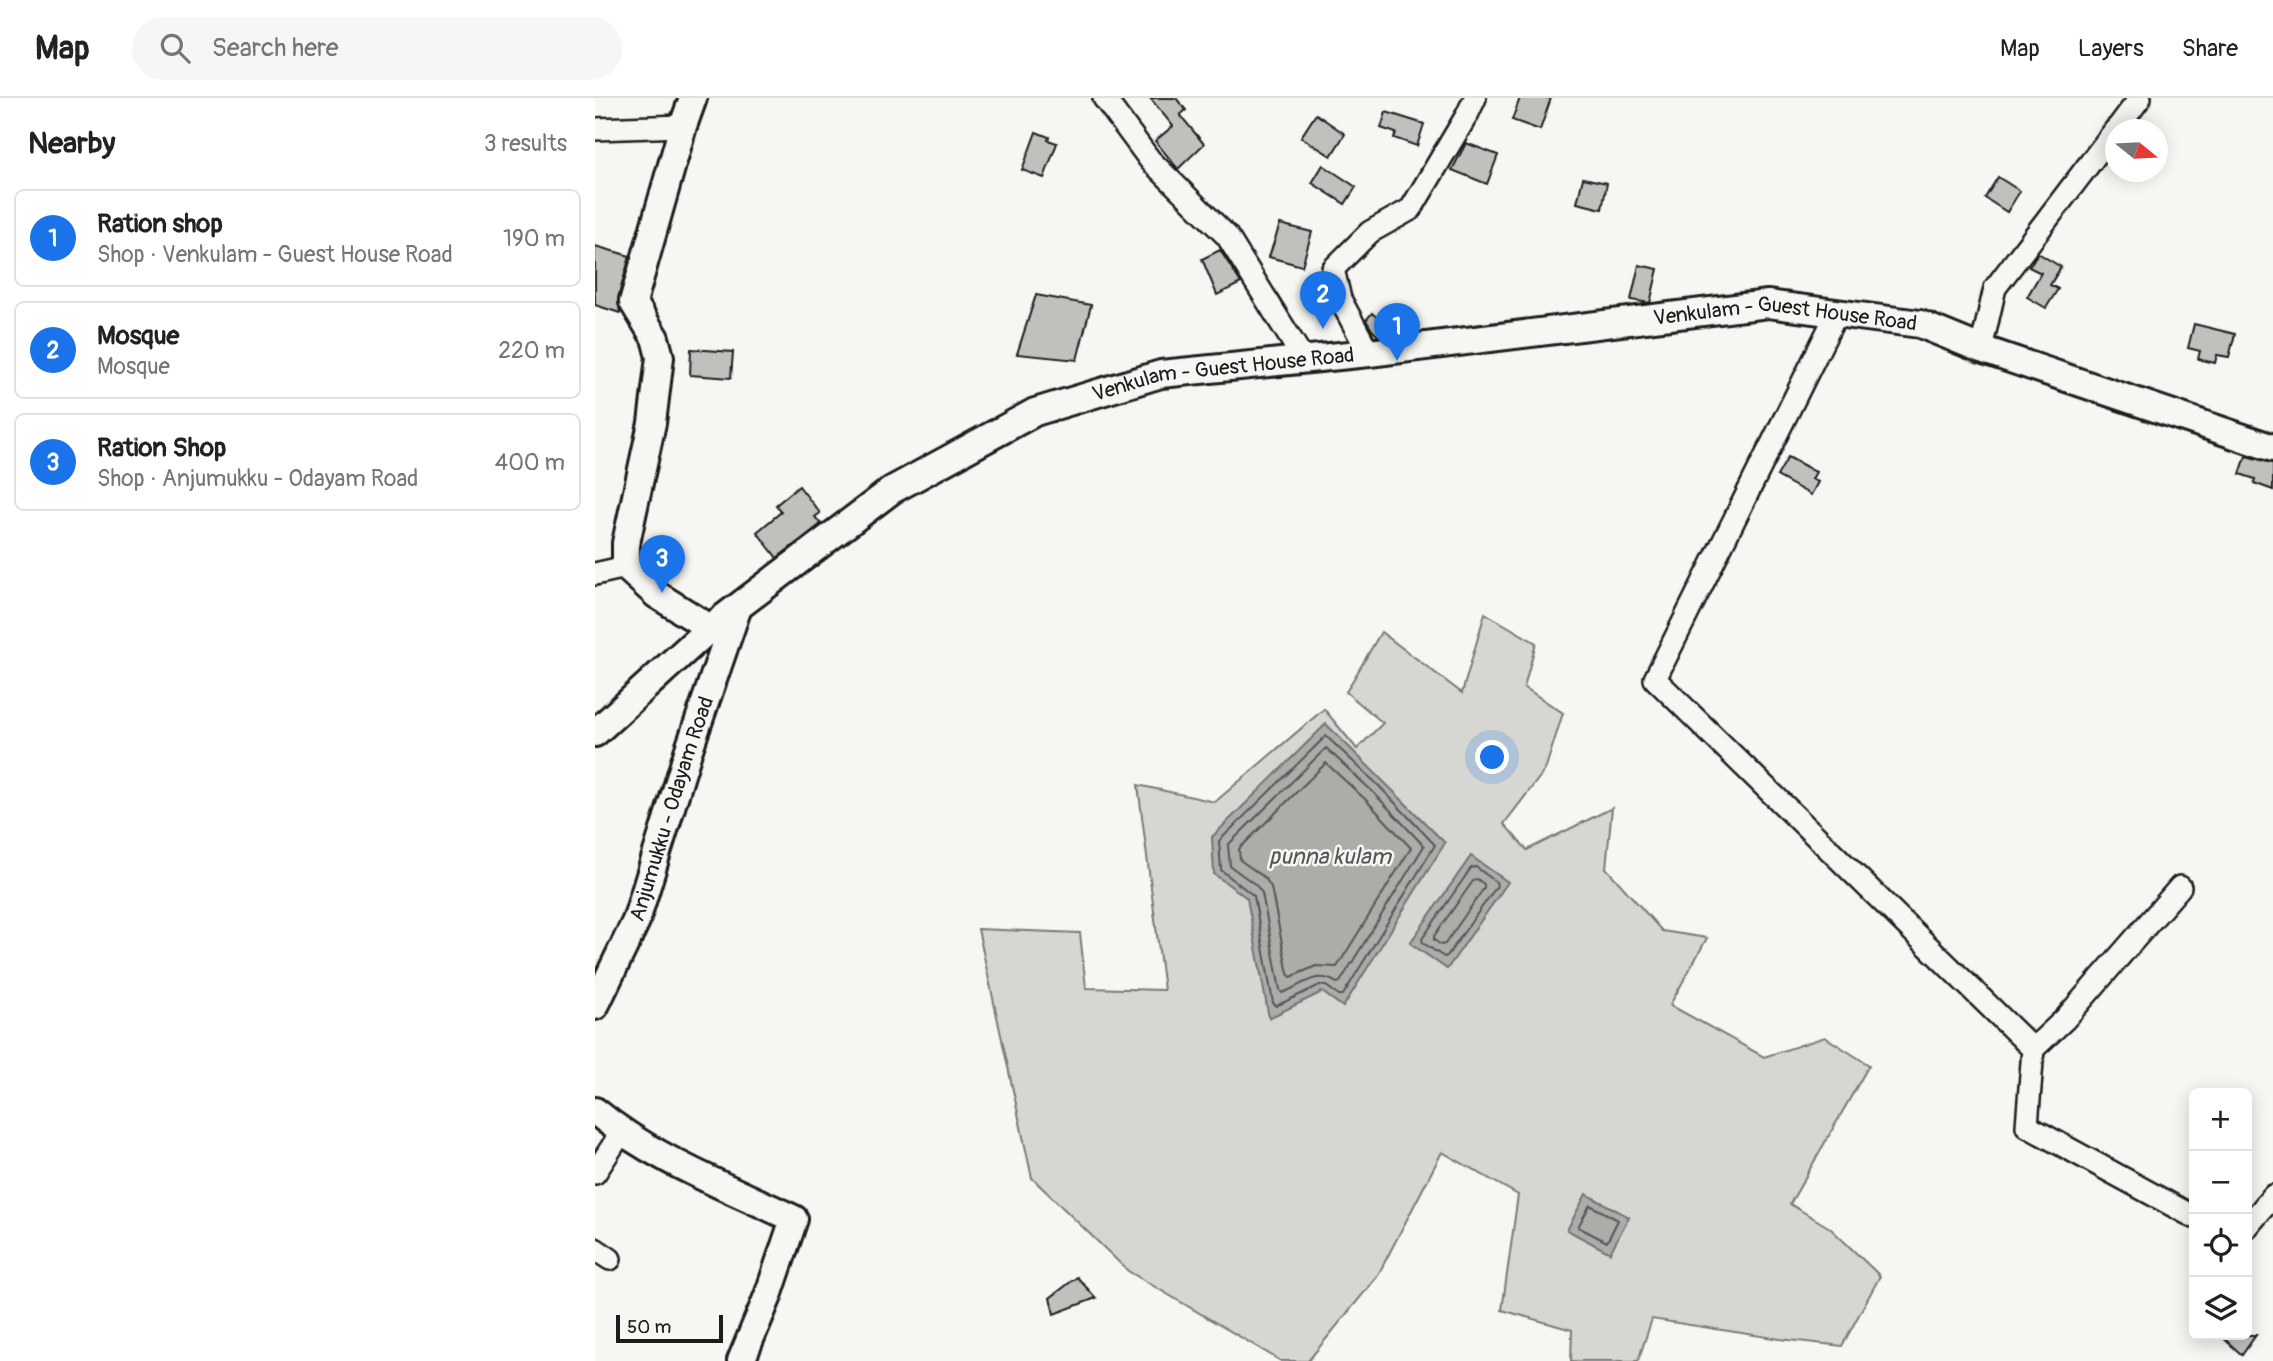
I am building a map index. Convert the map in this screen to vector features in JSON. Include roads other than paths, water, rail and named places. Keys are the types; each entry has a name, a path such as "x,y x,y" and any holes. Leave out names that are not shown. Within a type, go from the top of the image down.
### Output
{"main road":[{"path":"694,98 683,127 633,302 655,338 660,356 652,423 626,543 626,567 657,595 710,628"},
{"name":"Venkulam - Guest House Road","path":"595,733 710,628 892,490 1035,412 1161,374 1369,353 1768,304 1920,324 1981,349 2273,448"},
{"name":"Anjumukku - Odayam Road","path":"595,1006 636,921 688,752 737,610"},
{"path":"595,1111 621,1133 698,1174 794,1219 768,1296 741,1361"}],"street":[{"path":"1104,98 1150,160 1227,236 1304,360"},
{"path":"1369,353 1340,299 1333,269 1370,232 1411,209 1475,98"},
{"path":"2124,119 2140,98"},
{"path":"595,129 683,127"},
{"path":"1981,349 1995,288 2105,144"},
{"path":"1837,313 1655,679 2033,1049"},
{"path":"595,574 626,567"},
{"path":"2180,887 2065,1019 2033,1049 2027,1126 2189,1214"},
{"path":"595,1173 621,1133"},
{"path":"2252,1221 2273,1196"}],"water":[{"name":"punna kulam","path":"1326,724 1445,843 1343,1007 1322,992 1269,1018 1247,898 1214,874 1212,837"},
{"path":"1471,856 1508,882 1447,969 1410,943"},
{"path":"1586,1194 1629,1217 1610,1253 1567,1230"}],"place":[{"name":"Mosque","path":"1323,329"},
{"name":"Ration shop","path":"1397,361"},
{"name":"Ration Shop","path":"662,593"}]}
